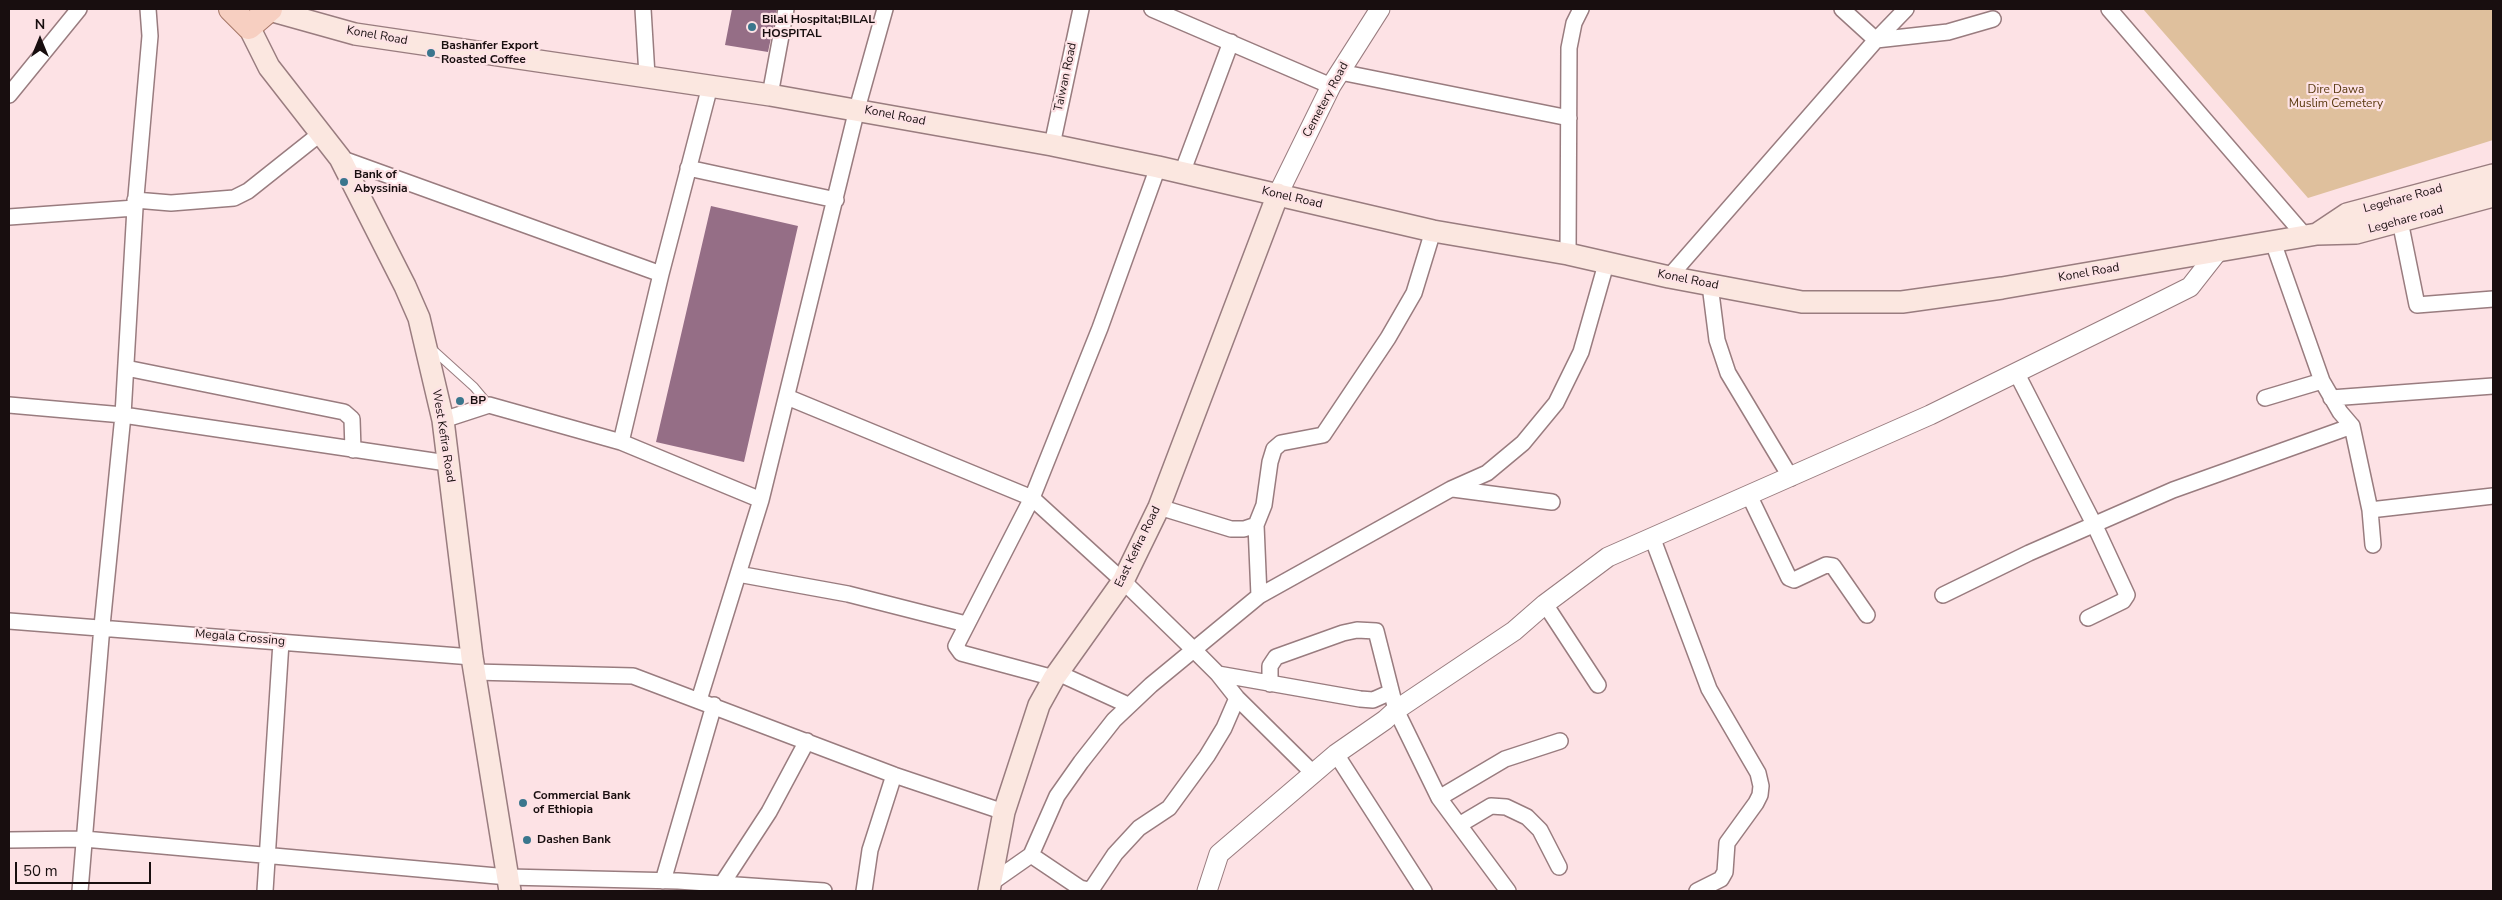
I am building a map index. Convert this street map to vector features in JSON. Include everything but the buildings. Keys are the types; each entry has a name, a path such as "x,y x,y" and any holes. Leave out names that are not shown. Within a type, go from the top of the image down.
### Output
{"main road":[{"path":"231,9 249,26 270,9"},
{"name":"Konel Road","path":"270,9 356,34 770,95 857,109 1052,146 1182,172 1433,231 1568,254 1669,277 1802,302 1902,302 2002,288 2311,235"},
{"name":"West Kefira Road","path":"249,26 269,67 340,158 405,286 419,318 442,420 473,665 509,884"},
{"name":"Legehare Road","path":"2311,235 2347,214 2493,175"},
{"name":"East Kefira Road","path":"990,887 1004,812 1039,705 1056,675 1123,581 1159,506 1278,194"},
{"name":"Legehare road","path":"2311,235 2356,233 2493,196"}],"street":[{"path":"9,95 79,9"},
{"path":"80,891 102,626 123,415 135,204 150,36 148,9"},
{"path":"643,9 647,76"},
{"path":"770,95 786,9"},
{"path":"699,700 761,500 857,109 885,9"},
{"name":"Taiwan Road","path":"1052,146 1081,9"},
{"path":"1152,9 1231,42 1335,79 1569,118"},
{"name":"Cemetery Road","path":"1278,194 1335,79 1380,9"},
{"path":"1568,254 1568,48 1574,23 1581,9"},
{"path":"1842,9 1876,40 1948,32 1993,19"},
{"path":"1669,277 1876,40 1906,9"},
{"path":"2109,9 2311,235"},
{"path":"1182,172 1231,42"},
{"path":"621,442 661,274 710,86"},
{"path":"9,217 135,204 171,204 234,198 248,190 321,133"},
{"path":"340,158 661,274"},
{"path":"1128,705 1056,675 958,651 958,640 1032,498 1100,328 1158,167"},
{"path":"688,168 836,200"},
{"path":"2400,221 2417,305 2493,299"},
{"path":"1259,596 1256,524 1264,505 1270,462 1274,448 1280,443 1312,439 1324,435 1388,338 1414,293 1433,231"},
{"path":"2273,242 2322,381 2331,398 2352,426 2370,510 2373,545"},
{"path":"1218,674 1360,699 1393,701 1514,632 1545,604 1608,557 1791,478 1930,415 2190,287 2219,250"},
{"path":"990,887 1031,855 1057,796 1080,762 1128,705 1259,596 1451,488 1487,473 1523,442 1556,403 1581,352 1606,264"},
{"path":"1710,284 1717,340 1728,374 1791,478"},
{"path":"126,368 344,412 352,419 353,450"},
{"path":"2016,372 2095,526 2127,598 2088,618"},
{"path":"2265,398 2322,381"},
{"path":"2331,398 2493,386"},
{"path":"787,397 1032,498 1123,581 1194,650 1218,674 1237,698 1314,774"},
{"path":"9,405 123,415 447,463"},
{"path":"442,420 489,405 621,442 761,500"},
{"path":"1943,595 2029,553 2219,472 2352,426"},
{"path":"1451,488 1552,502"},
{"path":"1749,495 1789,578 1794,580 1826,565 1833,566 1867,615"},
{"path":"2370,510 2493,496"},
{"path":"1159,506 1231,529 1244,529 1256,524"},
{"path":"1652,537 1709,688 1758,773 1761,786 1760,796 1756,803 1727,843 1725,872 1716,884 1697,891"},
{"path":"738,574 848,594 966,624"},
{"path":"1545,604 1598,685"},
{"name":"Megala Crossing","path":"9,621 102,626 281,642 473,665 633,676 807,740 894,775 1004,812"},
{"path":"1270,684 1270,666 1276,657 1343,633 1372,630 1378,635 1393,701 1440,798 1508,891"},
{"path":"265,891 281,642"},
{"path":"1031,855 1080,888 1088,890 1093,887 1115,854 1139,828 1169,808 1207,756 1224,728 1237,698"},
{"path":"1207,891 1219,854 1336,754 1385,720 1393,701"},
{"path":"674,884 714,705"},
{"path":"722,884 769,812 807,740"},
{"path":"1440,798 1505,760 1560,740"},
{"path":"1336,754 1424,891"},
{"path":"864,891 870,850 894,775"},
{"path":"1459,825 1491,806 1506,807 1527,817 1540,830 1559,867"},
{"path":"9,840 84,839 267,855 509,884 722,884 824,891"}],"lane":[{"path":"426,344 474,387 489,405"}],"green space":[{"name":"Dire Dawa Muslim Cemetery","path":"2143,9 2493,9 2493,140 2308,198"}],"place":[{"name":"Bilal Hospital;BILAL HOSPITAL","path":"752,27"},
{"name":"Bashanfer Export Roasted Coffee","path":"431,53"},
{"name":"Bank of Abyssinia","path":"344,182"},
{"name":"BP","path":"460,401"},
{"name":"Commercial Bank of Ethiopia","path":"523,803"},
{"name":"Dashen Bank","path":"527,840"}]}
